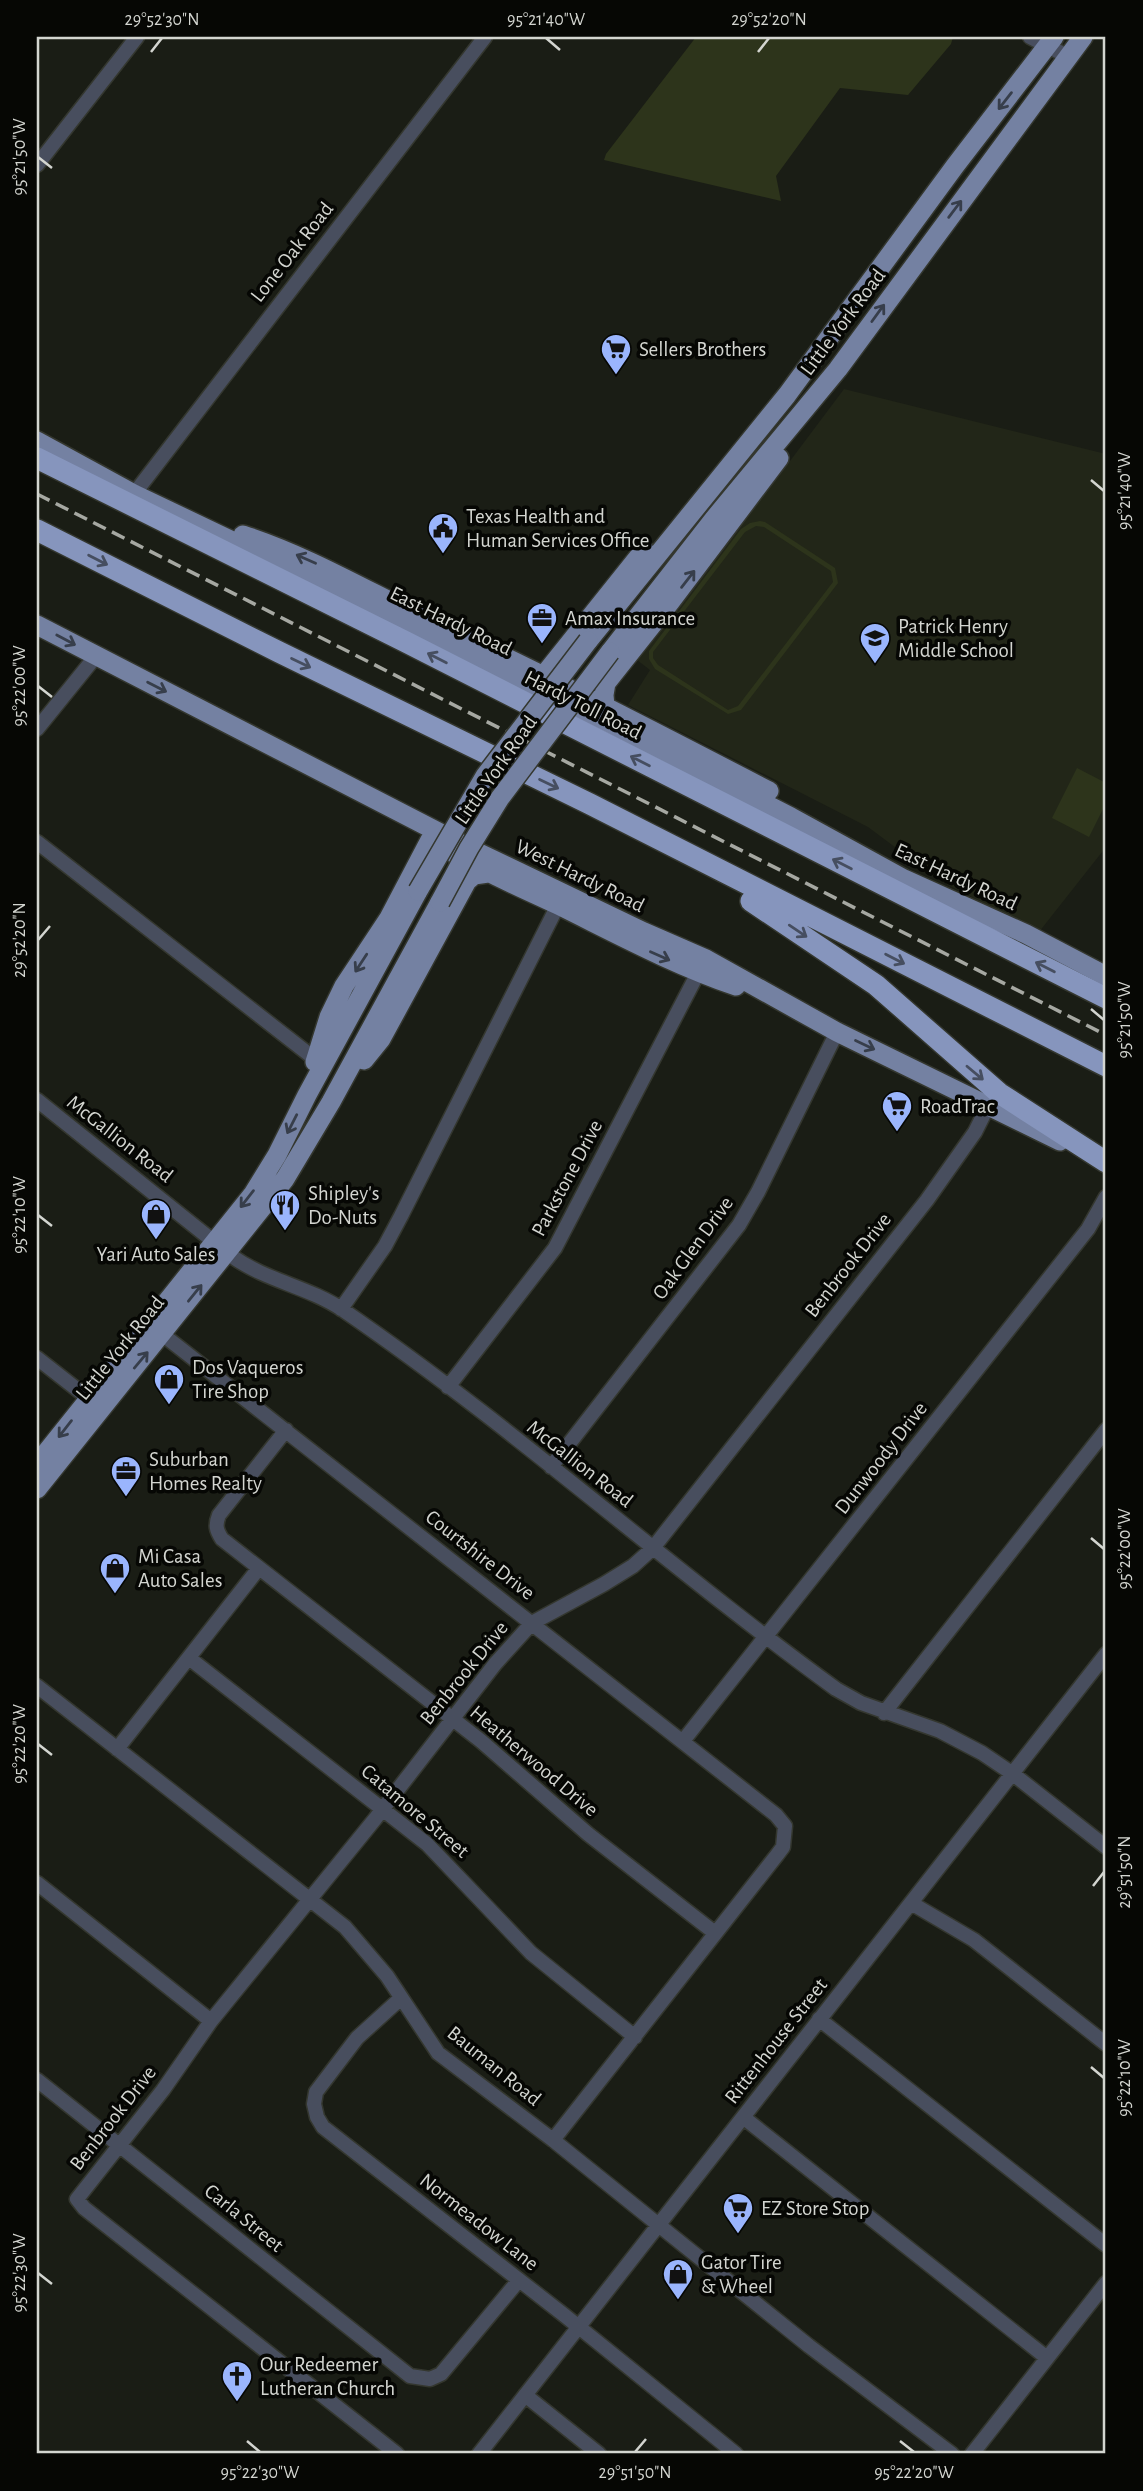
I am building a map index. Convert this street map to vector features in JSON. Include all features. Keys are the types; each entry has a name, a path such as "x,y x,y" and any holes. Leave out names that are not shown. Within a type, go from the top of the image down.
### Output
{"highway":[{"name":"Hardy Toll Road","path":"37,458 406,642 1106,998"},
{"path":"37,530 1106,1066"},
{"path":"637,829 853,968 899,1003 949,1051 999,1093 1106,1163"}],"main road":[{"name":"Little York Road","path":"37,1489 94,1403 221,1247 285,1179 331,1102 469,848 500,798 572,704 613,662 713,520 822,388 1083,37"},
{"name":"Little York Road","path":"37,1464 162,1334 221,1247 277,1155 439,838 485,776 546,684 588,641 787,395 1044,40"},
{"path":"955,166 977,181"},
{"path":"804,373 822,388"},
{"path":"546,684 568,644 680,509 787,395"},
{"name":"East Hardy Road","path":"37,441 134,494 437,640 546,684 572,704 791,817 904,879 1026,934 1106,976"},
{"path":"134,494 285,550 546,684 605,706 811,813 904,879"},
{"name":"West Hardy Road","path":"37,625 342,781 439,838 469,848 706,959 837,1032 1106,1163"},
{"path":"568,644 567,655 582,670 598,677 613,662"},
{"path":"605,706 606,682 613,662"},
{"path":"205,711 258,752 439,838 488,873 698,973 783,1002"},
{"path":"307,1095 329,1017 344,986 428,864 444,865 460,878 461,892"},
{"path":"331,1102 381,1039 461,892 474,875 488,873"}],"street":[{"path":"37,165 137,37"},
{"name":"Lone Oak Road","path":"134,494 485,37"},
{"path":"1044,40 1067,56"},
{"path":"37,729 96,656"},
{"path":"37,842 316,1059"},
{"path":"341,1309 385,1246 558,905"},
{"name":"Parkstone Drive","path":"448,1387 555,1248 698,973"},
{"name":"Oak Glen Drive","path":"551,1467 739,1224 758,1192 837,1032"},
{"name":"McGallion Road","path":"37,1100 221,1247 259,1273 321,1296 448,1387 836,1689 884,1713 963,1742 1013,1774 1106,1847"},
{"name":"Benbrook Drive","path":"397,2454 84,2208 77,2199 121,2145 211,2021 311,1899 495,1664 532,1623 604,1584 633,1566 653,1548 927,1199 975,1132 988,1106"},
{"name":"Dunwoody Drive","path":"683,1741 1088,1228 1106,1198"},
{"name":"Courtshire Drive","path":"162,1334 683,1741 770,1810 785,1826 783,1847 715,1933"},
{"path":"37,1358 94,1403"},
{"name":"Heatherwood Drive","path":"286,1430 225,1507 216,1523 222,1539 510,1764 588,1834 715,1933"},
{"path":"884,1713 1106,1430"},
{"path":"117,1749 259,1568"},
{"name":"Rittenhouse Street","path":"479,2454 1106,1654"},
{"name":"Catamore Street","path":"189,1658 382,1808 444,1860 531,1954 635,2037"},
{"name":"Bauman Road","path":"37,1686 345,1927 387,1976 438,2053 553,2140 809,2346 952,2454"},
{"path":"37,1883 211,2021"},
{"path":"911,1903 974,1940 1106,2044"},
{"path":"553,2140 715,1933"},
{"name":"Normeadow Lane","path":"400,1999 357,2038 316,2092 314,2104 323,2127 736,2454"},
{"path":"819,2019 1106,2245"},
{"name":"Carla Street","path":"37,2080 411,2376 430,2379 442,2374 519,2280"},
{"path":"743,2117 1047,2358"},
{"path":"972,2454 1106,2283"},
{"path":"526,2395 599,2454"}],"shaded area":[{"name":"Patrick Henry Middle School","path":"844,389 1106,454 1106,847 1039,932 939,880 868,827 628,705 650,670 637,660"}],"green space":[{"path":"696,37 953,37 951,44 908,95 840,88 776,176 781,201 604,160"},
{"path":"765,522 835,568 838,583 741,710 728,714 655,669 649,659 649,651 741,529 750,523","holes":["756,526 764,527 831,571 833,582 738,706 728,710 658,665 653,658 653,652 745,532"]},
{"path":"1077,768 1106,783 1106,803 1089,837 1052,818"}],"railway":[{"path":"37,494 1106,1035"}],"place":[{"name":"Sellers Brothers","path":"616,376"},
{"name":"Texas Health and Human Services Office","path":"443,555"},
{"name":"Amax Insurance","path":"542,645"},
{"name":"Patrick Henry Middle School","path":"875,665"},
{"name":"RoadTrac","path":"897,1133"},
{"name":"Shipley's Do-Nuts","path":"285,1232"},
{"name":"Yari Auto Sales","path":"156,1241"},
{"name":"Dos Vaqueros Tire Shop","path":"169,1406"},
{"name":"Suburban Homes Realty","path":"126,1498"},
{"name":"Mi Casa Auto Sales","path":"115,1595"},
{"name":"EZ Store Stop","path":"738,2235"},
{"name":"Gator Tire & Wheel","path":"678,2301"},
{"name":"Our Redeemer Lutheran Church","path":"237,2403"}]}
